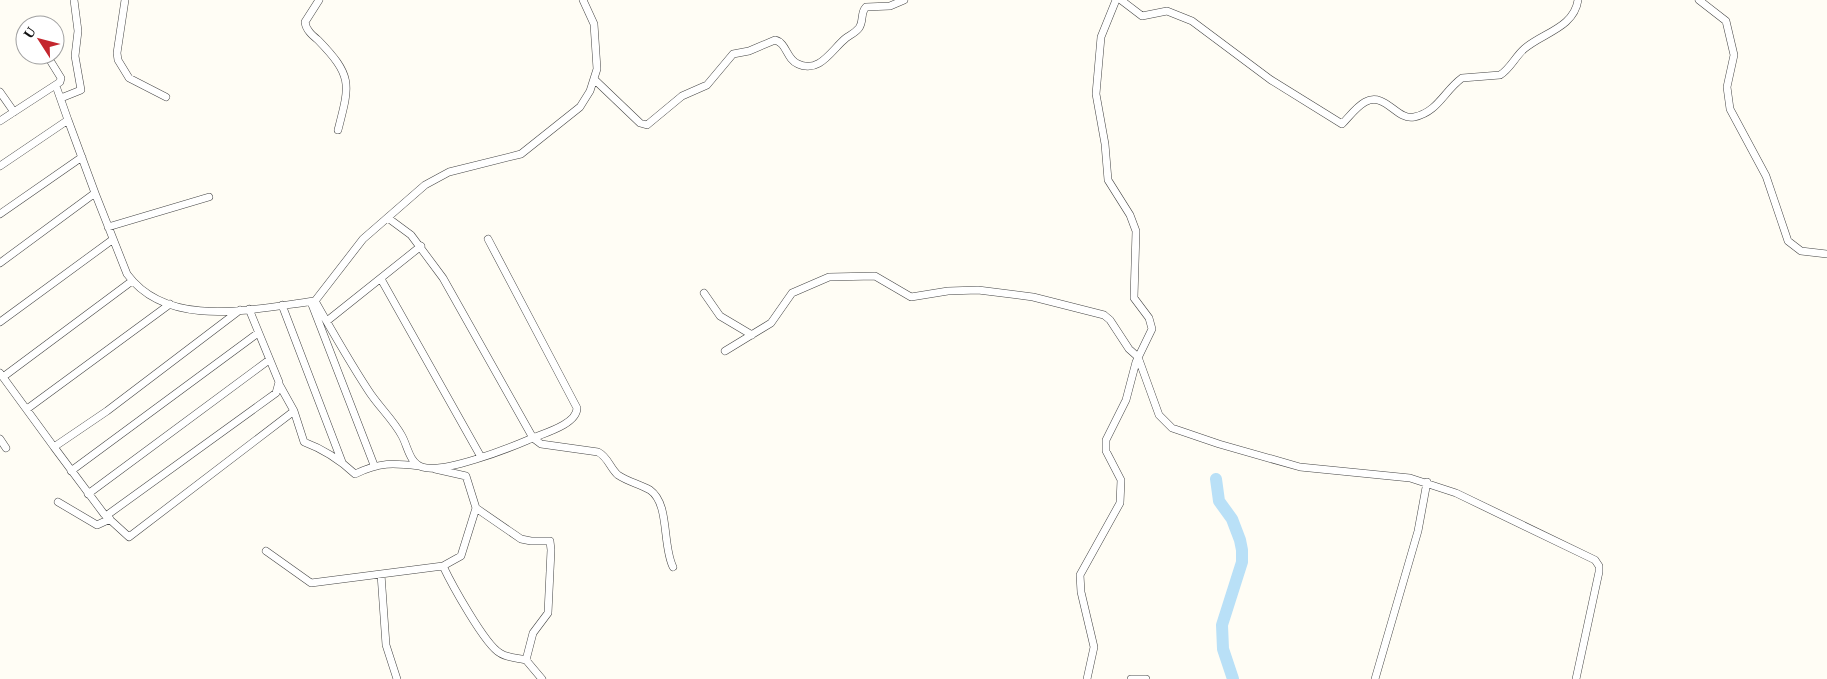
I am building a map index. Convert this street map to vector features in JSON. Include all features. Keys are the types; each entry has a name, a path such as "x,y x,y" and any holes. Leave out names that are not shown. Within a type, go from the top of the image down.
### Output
{"street":[{"path":"61,98 81,90 75,56 78,32 74,0"},
{"path":"125,0 118,60 131,80 166,97"},
{"path":"319,0 305,22 308,30 341,67 347,81 346,98 338,130"},
{"path":"56,86 112,240 132,281 170,304 186,310 205,312 240,310 313,302 359,244 425,185 449,172 515,156 530,148 580,107 595,80 597,69 594,24 583,0"},
{"path":"595,80 610,96 645,126 682,96 707,85 733,54 775,40 783,44 794,62 806,67 815,66 859,28 862,10 866,7 890,6 904,0"},
{"path":"1087,679 1094,647 1081,592 1080,575 1120,503 1121,480 1105,445 1126,400 1138,357 1151,333 1152,325 1134,298 1136,231 1130,215 1108,180 1105,144 1096,94 1101,37 1116,0"},
{"path":"1121,0 1142,16 1167,11 1198,24 1265,76 1342,124 1361,105 1372,100 1384,102 1408,117 1416,117 1439,104 1462,78 1500,75 1527,46 1570,18 1578,0"},
{"path":"1699,0 1726,21 1734,55 1727,87 1730,109 1766,176 1788,241 1801,251 1827,254"},
{"path":"0,121 56,86 61,78 53,65"},
{"path":"0,92 14,112"},
{"path":"0,166 68,120"},
{"path":"0,214 82,157"},
{"path":"0,263 95,193"},
{"path":"108,227 209,197"},
{"path":"388,218 411,235 443,278 533,438 541,444 598,452 605,457 616,473 650,490 660,505 666,526 666,545 673,567"},
{"path":"0,322 112,240"},
{"path":"435,469 482,457 533,438 562,425 575,415 577,408 563,386 488,240"},
{"path":"327,321 420,246"},
{"path":"725,351 776,319 788,297 795,292 829,277 872,276 882,278 911,297 956,291 985,290 1032,297 1099,314 1110,320 1126,346 1138,357 1159,415 1165,423 1176,430 1300,467 1410,478 1427,482 1456,493 1597,562 1599,572 1576,679"},
{"path":"380,279 482,457"},
{"path":"132,281 1,375 88,494 129,537 294,411"},
{"path":"704,293 720,316 752,335"},
{"path":"313,302 327,321 368,391 402,436 413,461 421,466"},
{"path":"313,302 374,465"},
{"path":"27,409 170,304"},
{"path":"282,305 342,462"},
{"path":"249,309 269,360 294,411 304,442 316,446 342,462 356,474 374,465 390,463 421,466 466,476 476,508 461,556 443,566 311,582 266,552"},
{"path":"54,447 107,411 240,310"},
{"path":"71,472 258,333"},
{"path":"88,494 269,360"},
{"path":"58,502 97,525 276,393 279,382"},
{"path":"0,439 6,448"},
{"path":"1375,679 1418,531 1427,482"},
{"path":"476,508 521,539 531,541 548,539 550,542 548,612 533,633 526,660"},
{"path":"443,566 493,647 501,654 526,660 542,679"},
{"path":"381,574 386,645 396,679"},
{"path":"1131,679 1146,679"}],"waterway":[{"path":"1216,479 1219,501 1232,519 1242,550 1242,562 1222,625 1223,649 1233,679"}]}
